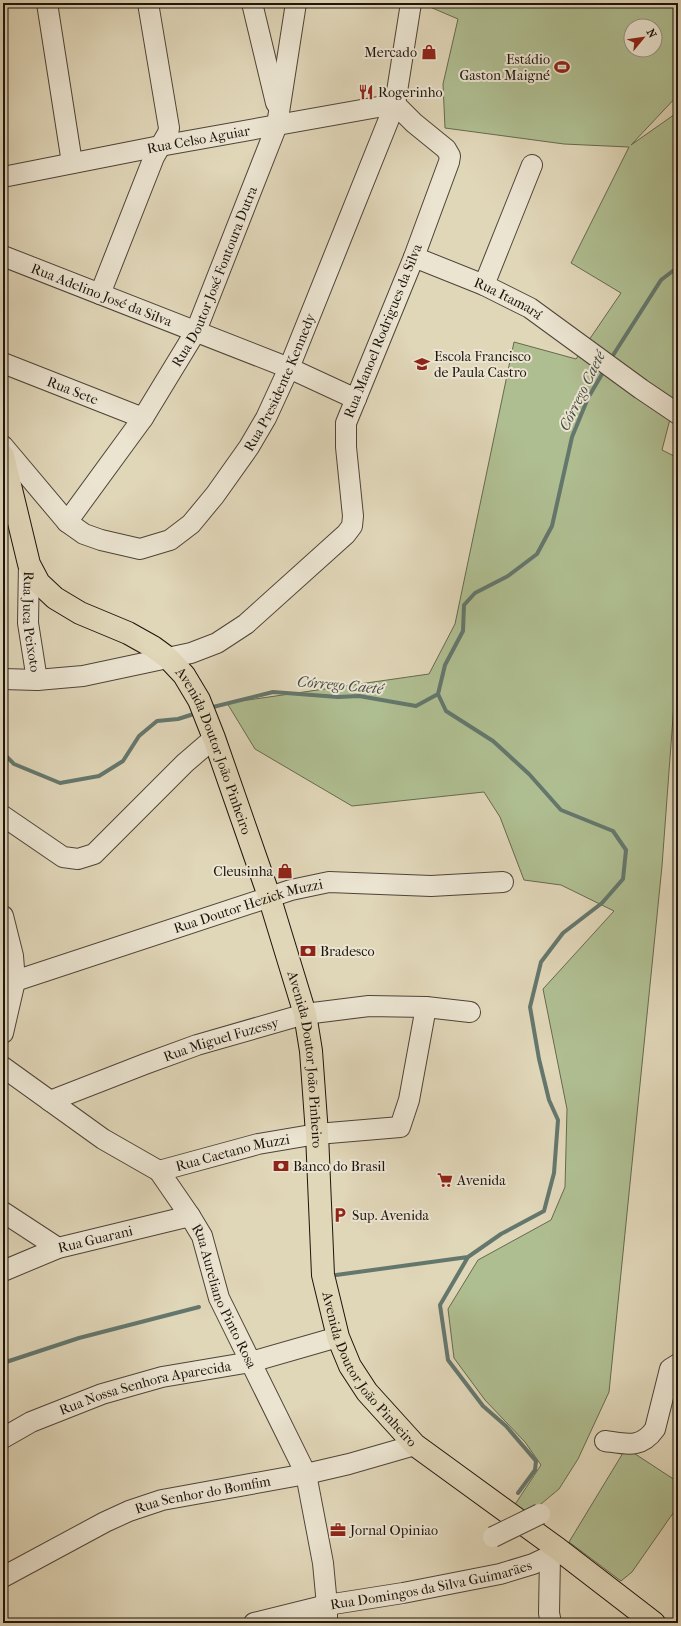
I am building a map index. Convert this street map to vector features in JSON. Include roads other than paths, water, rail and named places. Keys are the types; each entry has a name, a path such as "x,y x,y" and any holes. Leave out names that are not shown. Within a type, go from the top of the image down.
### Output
{"main road":[{"name":"Avenida Doutor João Pinheiro","path":"3,456 29,564 39,583 55,598 80,613 128,633 153,647 168,658 184,675 199,700 213,736 269,896 304,1014 311,1051 317,1134 323,1275 338,1337 350,1366 367,1392 415,1445 554,1552 654,1623"}],"street":[{"path":"47,3 72,163"},
{"path":"100,294 154,157 168,133 168,119 148,3"},
{"path":"252,3 278,119"},
{"name":"Rua Doutor José Fontoura Dutra","path":"67,522 143,418 196,331 278,119 296,3"},
{"name":"Rua Presidente Kennedy","path":"3,446 67,522 84,534 125,546 140,548 170,540 191,524 215,495 249,447 266,418 289,368 395,104 411,3"},
{"name":"Rua Celso Aguiar","path":"3,177 160,146 278,119 395,104"},
{"name":"Rua Manoel Rodrigues da Silva","path":"3,679 38,680 83,676 191,653 217,642 246,624 346,534 352,526 353,516 345,432 346,423 414,257 450,162 450,156 446,149 414,123 395,104"},
{"path":"484,285 532,164"},
{"name":"Rua Adelino José da Silva","path":"3,256 289,368 356,399"},
{"name":"Rua Itamará","path":"414,257 484,285 530,308 641,389 678,414"},
{"name":"Rua Sete","path":"3,362 143,418"},
{"name":"Rua Juca Peixoto","path":"29,564 28,623 38,680"},
{"path":"3,816 63,857 78,859 94,854 213,736"},
{"name":"Rua Doutor Hezick Muzzi","path":"9,978 269,896 329,882 431,886 503,882"},
{"path":"3,916 13,956 3,1033"},
{"name":"Rua Miguel Fuzessy","path":"50,1101 197,1045 304,1014 369,1006 426,1007 470,1012"},
{"name":"Rua Caetano Muzzi","path":"159,1171 258,1144 317,1134 400,1127 409,1100 426,1007"},
{"name":"Rua Aureliano Pinto Rosa","path":"3,1067 103,1138 159,1171 202,1236 219,1298 306,1474 323,1562 327,1614"},
{"path":"3,1212 58,1248"},
{"name":"Rua Guarani","path":"3,1271 58,1248 190,1216"},
{"name":"Rua Nossa Senhora Aparecida","path":"3,1438 31,1422 102,1394 162,1377 251,1362 338,1337"},
{"path":"605,1442 634,1445 651,1435 655,1429 670,1369 678,1364"},
{"name":"Rua Senhor do Bomfim","path":"3,1577 104,1522 162,1500 306,1474 349,1464 415,1445"},
{"path":"494,1537 540,1514"},
{"path":"551,1623 549,1613 554,1552"},
{"name":"Rua Domingos da Silva Guimarães","path":"254,1623 327,1614 403,1593 500,1574 533,1564 554,1552"}],"waterway":[{"name":"Córrego Caeté","path":"610,360 661,280 678,267"},
{"name":"Córrego Caeté","path":"209,708 273,692 338,697 359,696 416,706 438,694 445,665 463,631 464,605 475,593 508,576 537,554 552,526 572,437 588,398 605,369"},
{"path":"438,694 446,711 493,741 529,774 561,810 613,831 626,850 623,879 602,903 563,933 541,962 530,1007 539,1059 549,1100 558,1120 554,1173 544,1211 501,1234 468,1257 440,1305 448,1360 483,1406 506,1426 536,1461 535,1470 518,1493"},
{"name":"Córrego Caeté","path":"3,753 14,764 60,783 99,776 123,761 139,736 157,721 178,719 197,713"},
{"path":"336,1275 468,1257"},
{"path":"3,1363 79,1338 199,1307"}],"place":[{"name":"Mercado","path":"429,52"},
{"name":"Estádio Gaston Maigné","path":"562,67"},
{"name":"Rogerinho","path":"366,92"},
{"name":"Escola Francisco de Paula Castro","path":"422,364"},
{"name":"Cleusinha","path":"285,871"},
{"name":"Bradesco","path":"308,951"},
{"name":"Banco do Brasil","path":"281,1166"},
{"name":"Avenida","path":"445,1180"},
{"name":"Sup. Avenida","path":"340,1215"},
{"name":"Jornal Opiniao","path":"338,1530"}]}
